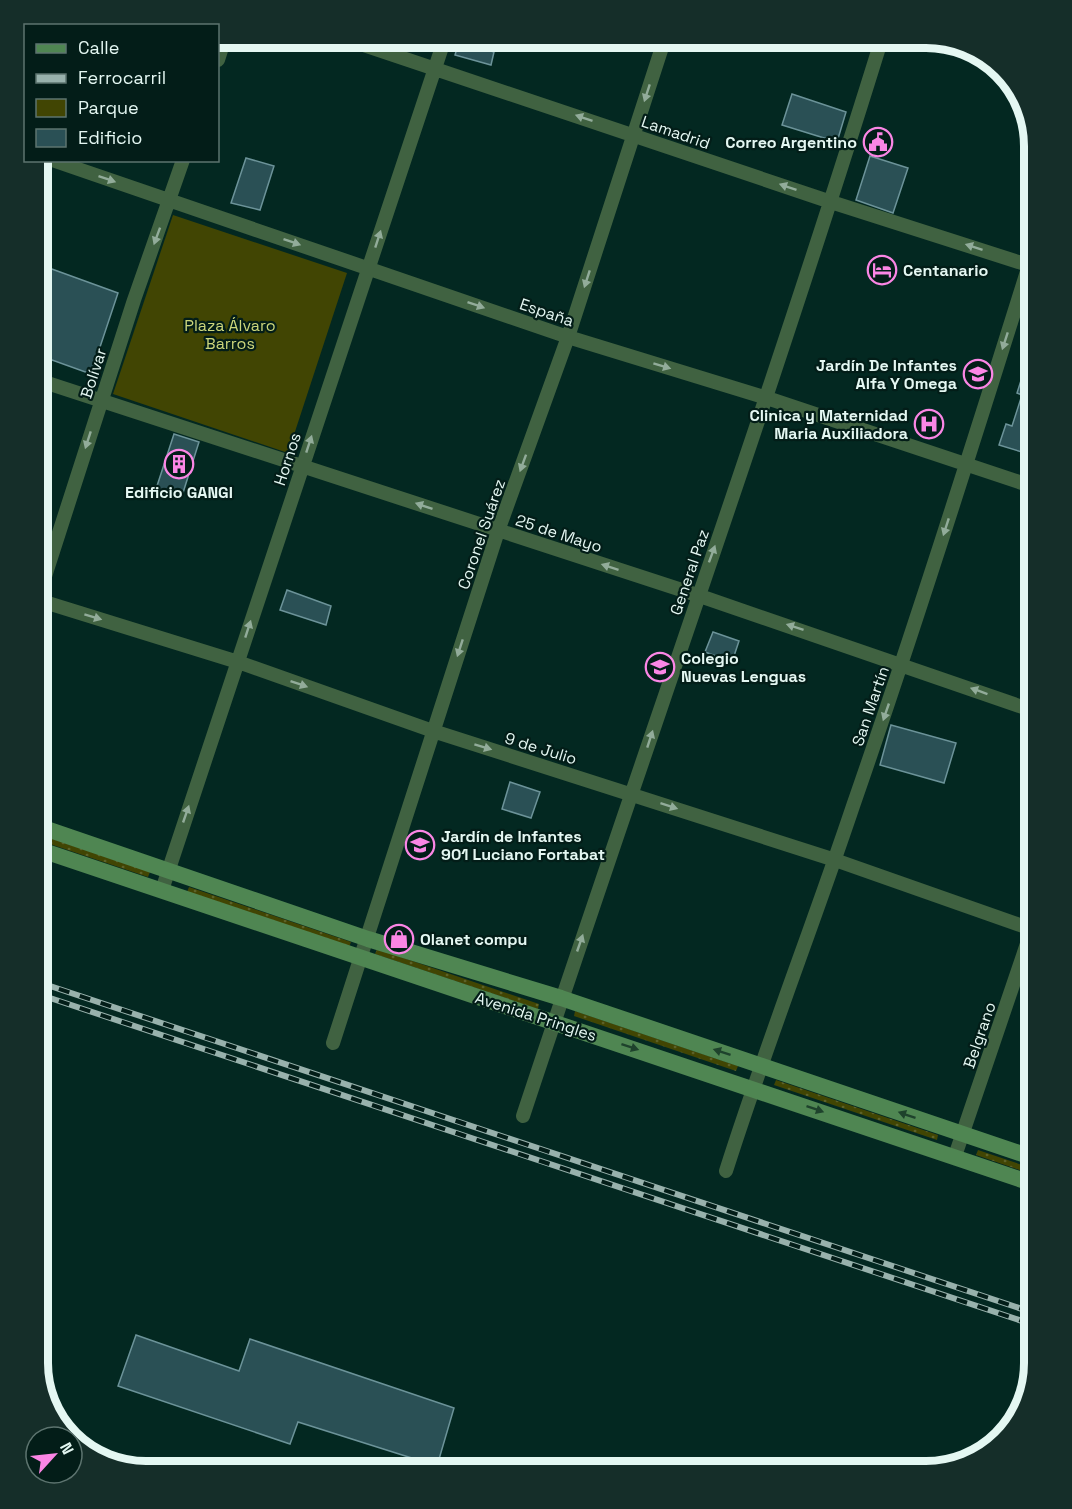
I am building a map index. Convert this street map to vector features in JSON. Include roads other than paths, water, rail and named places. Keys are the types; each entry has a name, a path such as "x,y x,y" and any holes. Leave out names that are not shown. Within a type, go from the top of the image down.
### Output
{"main road":[{"name":"Avenida Pringles","path":"48,829 368,939 561,998 1024,1154"},
{"name":"Avenida Pringles","path":"48,852 1024,1180"}],"street":[{"name":"Lamadrid","path":"374,48 831,202 1024,263"},
{"name":"Hornos","path":"162,891 167,869 442,48"},
{"name":"Coronel Suárez","path":"333,1043 498,531 568,337 662,48"},
{"name":"General Paz","path":"523,1116 561,998 767,398 879,48"},
{"name":"España","path":"58,162 568,337 767,398 1024,484"},
{"name":"Bolívar","path":"48,568 182,162"},
{"name":"San Martín","path":"726,1171 752,1088 835,860 902,663 1024,290"},
{"name":"25 de Mayo","path":"48,383 698,595 902,663 1024,707"},
{"name":"9 de Julio","path":"48,602 238,662 433,731 835,860 1024,924"},
{"name":"Belgrano","path":"955,1156 1024,956"}],"railway":[{"path":"48,985 1024,1310"},
{"path":"48,997 1024,1322"}],"place":[{"name":"Correo Argentino","path":"878,142"},
{"name":"Centanario","path":"882,270"},
{"name":"Jardín De Infantes Alfa Y Omega","path":"978,374"},
{"name":"Clinica y Maternidad Maria Auxiliadora","path":"929,424"},
{"name":"Edificio GANGI","path":"179,464"},
{"name":"Colegio Nuevas Lenguas","path":"660,667"},
{"name":"Jardín de Infantes 901 Luciano Fortabat","path":"420,845"},
{"name":"Olanet compu","path":"399,939"}],"park label":[{"name":"Plaza Álvaro Barros","path":"230,334"}]}
